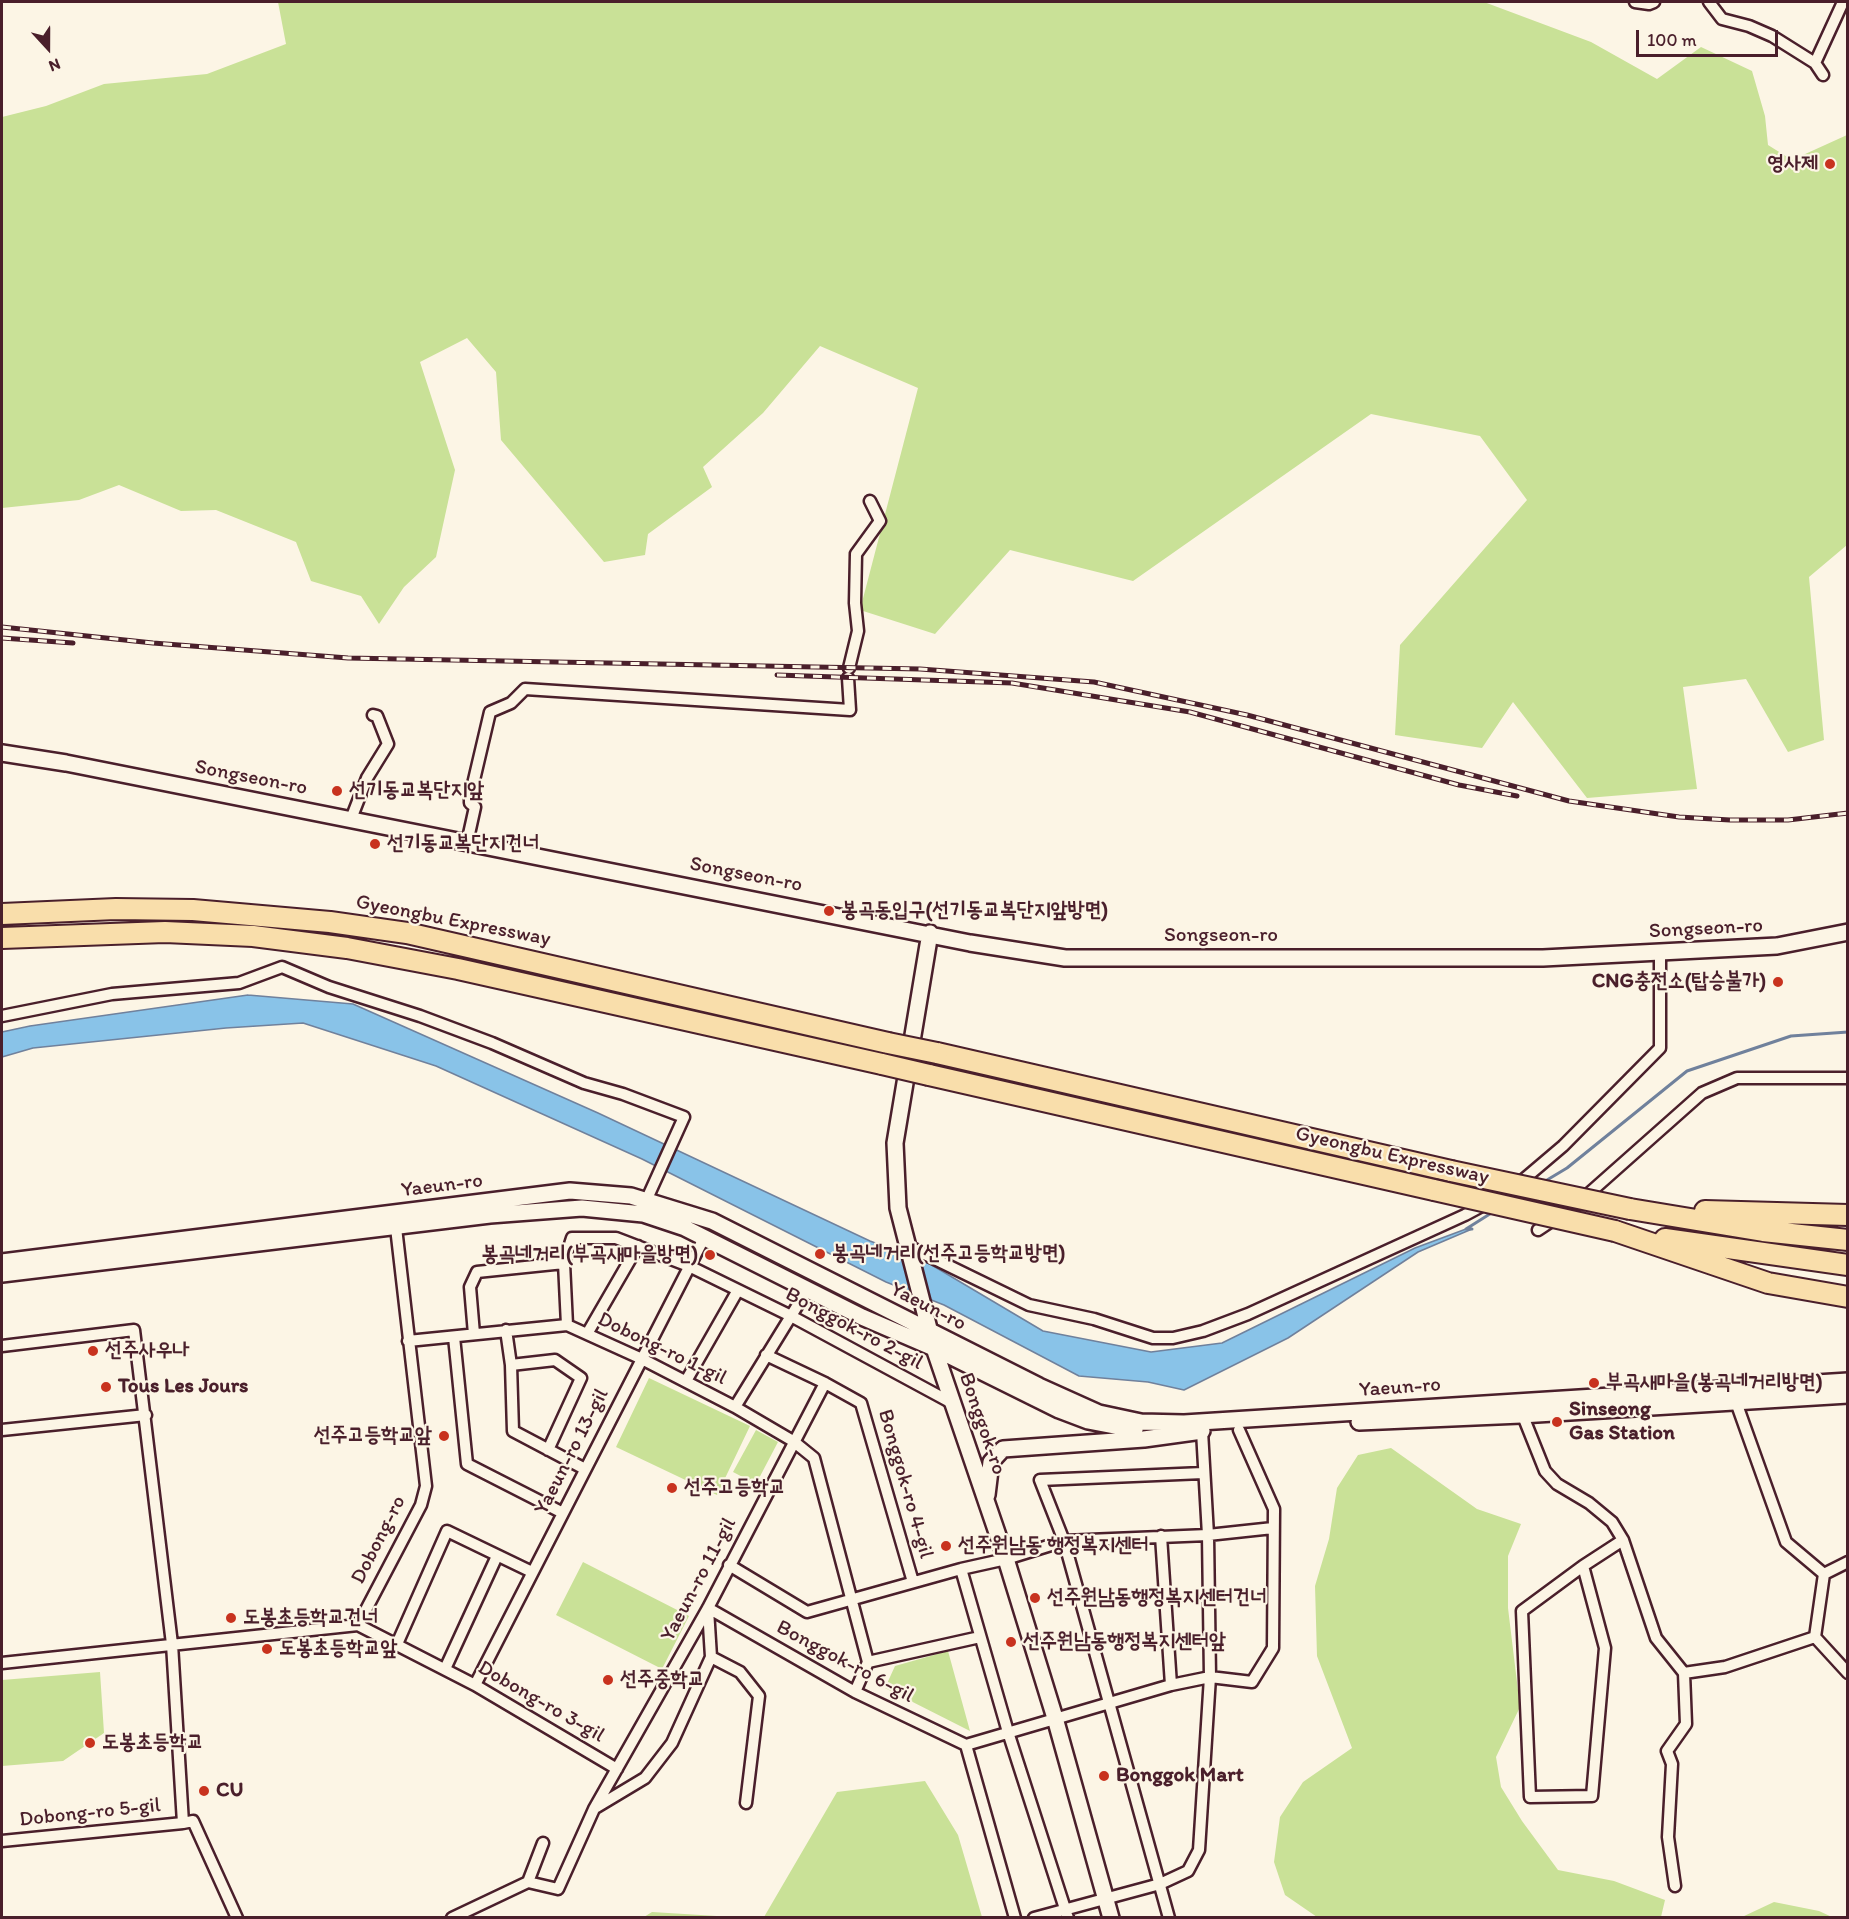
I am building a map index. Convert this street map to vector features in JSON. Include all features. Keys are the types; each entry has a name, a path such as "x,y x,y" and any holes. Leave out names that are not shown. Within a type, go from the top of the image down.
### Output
{"highway":[{"name":"Gyeongbu Expressway","path":"2,914 116,909 193,910 330,922 408,933 1451,1171 1630,1209 1762,1231 1848,1240"},
{"name":"Gyeongbu Expressway","path":"2,938 165,932 254,936 347,948 458,969 929,1074 1615,1231 1712,1247 1848,1265"},
{"path":"1630,1209 1848,1215"},
{"path":"1615,1231 1768,1283 1848,1297"}],"main road":[{"name":"Songseon-ro","path":"2,753 351,819 1030,954 1065,958 1543,958 1777,946 1848,932"},
{"name":"Bonggok-ro","path":"930,933 895,1143 895,1195 934,1348 1006,1559 1055,1718 1111,1917"},
{"name":"Yaeun-ro","path":"2,1274 395,1220 570,1191 631,1196 712,1221 929,1331 1099,1413 1141,1422 1184,1423 1736,1402 1848,1395"},
{"name":"Yaeun-ro","path":"2,1263 395,1220 582,1208 643,1214 704,1238 861,1317 934,1348 1059,1410 1088,1421 1136,1430 1239,1430 1848,1381"},
{"path":"987,1501 992,1462 1003,1449 1144,1439 1202,1431"}],"street":[{"path":"1635,2 1654,2"},
{"path":"1709,2 1722,19 1766,33 1815,63 1823,75"},
{"path":"1815,63 1843,2"},
{"path":"467,843 475,807 470,803 470,797 490,712 511,703 525,689 850,710 849,673 858,631 855,603 856,554 880,521 870,501"},
{"path":"351,819 367,778 388,744 377,716 373,716"},
{"path":"906,1245 1029,1305 1094,1319 1153,1338 1173,1338 1203,1331 1248,1314 1465,1215 1510,1191 1563,1146 1660,1048 1660,952"},
{"path":"2,1016 112,994 239,982 282,967 329,987 420,1016 492,1043 584,1083 623,1094 684,1117 646,1201"},
{"path":"1538,1230 1577,1204 1702,1093 1737,1078 1848,1078"},
{"name":"Dobong-ro","path":"358,1625 421,1505 426,1486 395,1220"},
{"name":"Bonggok-ro 2-gil","path":"567,1325 564,1263 572,1238 616,1239 689,1266 791,1316 952,1403"},
{"name":"Yaeun-ro 13-gil","path":"475,1685 704,1238"},
{"path":"587,1334 638,1246"},
{"path":"474,1334 470,1287 477,1272 564,1263"},
{"path":"686,1381 738,1290"},
{"path":"735,1407 807,1290"},
{"name":"Dobong-ro 1-gil","path":"408,1341 567,1325 686,1381 792,1441"},
{"path":"2,1346 134,1330 172,1644"},
{"path":"506,1330 511,1365 513,1431 585,1469"},
{"path":"454,1337 467,1464 563,1513"},
{"path":"766,1355 825,1383"},
{"path":"511,1365 555,1360 581,1378 548,1450"},
{"name":"Yaeun-ro 11-gil","path":"528,1882 558,1889 594,1809 708,1608 792,1441 825,1383"},
{"name":"Bonggok-ro 4-gil","path":"825,1383 861,1403 913,1582"},
{"path":"1736,1402 1786,1542 1824,1574"},
{"path":"1521,1409 1545,1471 1557,1484 1589,1503 1611,1522 1623,1540 1656,1638 1683,1673 1686,1724 1667,1751 1672,1764 1668,1837 1675,1886"},
{"path":"2,1430 146,1415"},
{"path":"1015,1917 966,1745 1171,1685 1210,1677 1252,1682 1273,1648 1274,1509 1239,1430"},
{"path":"1034,1917 1066,1913 1105,1898 1160,1884 1180,1875 1192,1866 1199,1850 1210,1677 1208,1535 1202,1431"},
{"path":"792,1441 814,1458 868,1662 855,1692"},
{"path":"1169,1917 1064,1541 1041,1480 1203,1473"},
{"name":"Bonggok-ro 4-gil","path":"729,1564 807,1612 961,1569 1006,1559 1064,1541 1208,1535 1273,1528"},
{"path":"397,1644 447,1531 532,1572"},
{"path":"1161,1536 1171,1685"},
{"path":"1583,1566 1605,1648 1592,1796 1530,1797 1521,1611 1583,1566 1623,1540"},
{"name":"Dobong-ro 3-gil","path":"445,1669 497,1556"},
{"path":"1824,1574 1848,1562"},
{"name":"Bonggok-ro 4-gil","path":"961,1569 1008,1732"},
{"path":"1815,1637 1824,1574"},
{"path":"594,1809 645,1778 672,1743 711,1657 708,1608"},
{"name":"Bonggok-ro 6-gil","path":"708,1608 855,1692 966,1745"},
{"path":"2,1663 358,1625"},
{"name":"Dobong-ro 3-gil","path":"358,1625 475,1685 617,1769"},
{"path":"868,1662 980,1637"},
{"path":"1683,1673 1725,1667 1815,1637"},
{"path":"1815,1637 1848,1673"},
{"name":"Dobong-ro 5-gil","path":"2,1841 183,1823 172,1644"},
{"path":"711,1657 740,1672 759,1696 746,1803"},
{"path":"1008,1732 1066,1913"},
{"path":"183,1823 193,1821 237,1917"},
{"path":"452,1917 528,1882 543,1843"}],"green space":[{"path":"278,2 1484,2 1591,42 1657,79 1701,47 1752,71 1765,116 1768,145 1792,160 1847,135 1847,545 1809,577 1824,740 1788,752 1746,679 1683,687 1697,789 1587,798 1513,702 1482,748 1395,735 1400,645 1527,500 1480,436 1371,414 1133,581 1010,550 935,634 860,610 918,388 820,346 763,413 703,467 712,487 648,534 645,555 604,562 501,440 496,372 467,338 420,362 455,470 436,557 404,587 379,624 361,596 311,581 296,542 216,510 181,511 119,485 79,500 2,508 2,117 46,106 104,84 207,74 286,44"},
{"path":"649,1378 750,1426 717,1495 616,1447"},
{"path":"756,1430 778,1442 756,1484 733,1472"},
{"path":"1391,1448 1477,1509 1521,1524 1508,1556 1508,1608 1520,1707 1496,1757 1501,1787 1522,1821 1558,1870 1614,1881 1665,1900 1661,1917 1317,1917 1285,1895 1274,1862 1280,1817 1303,1782 1352,1748 1317,1656 1315,1586 1329,1539 1337,1488 1358,1455"},
{"path":"583,1562 689,1616 662,1669 556,1615"},
{"path":"948,1651 970,1731 885,1688 895,1666"},
{"path":"100,1672 104,1733 63,1761 2,1766 2,1680"},
{"path":"925,1781 958,1835 982,1917 764,1917 837,1792"},
{"path":"1774,1902 1819,1911 1832,1917 1742,1917"},
{"path":"652,1912 733,1917 644,1917"}],"water":[{"path":"248,995 353,1004 598,1113 870,1241 930,1264 1043,1331 1151,1352 1222,1343 1415,1248 1466,1229 1472,1229 1418,1252 1288,1338 1184,1390 1148,1382 1079,1376 944,1305 886,1282 642,1159 436,1066 303,1023 226,1028 33,1048 2,1057 2,1032"}],"waterway":[{"path":"1542,1183 1567,1168 1687,1071 1791,1036 1848,1032"},
{"path":"1472,1229 1466,1229 1493,1212"}],"railway":[{"path":"2,627 153,643 348,658 920,669 1094,682 1247,715 1569,801 1679,817 1730,820 1788,820 1848,813"},
{"path":"2,638 73,643"},
{"path":"777,675 1012,683 1190,712 1459,785 1517,796"}],"place":[{"name":"영사제","path":"1830,164"},
{"name":"선기동교복단지앞","path":"337,791"},
{"name":"선기동교복단지건너","path":"375,844"},
{"name":"봉곡동입구(선기동교복단지앞방면)","path":"829,911"},
{"name":"CNG충전소(탑승불가)","path":"1778,982"},
{"name":"봉곡네거리(선주고등학교방면)","path":"820,1254"},
{"name":"봉곡네거리(부곡새마을방면)","path":"710,1255"},
{"name":"선주사우나","path":"93,1351"},
{"name":"부곡새마을(봉곡네거리방면)","path":"1594,1383"},
{"name":"Tous Les Jours","path":"106,1387"},
{"name":"Sinseong Gas Station","path":"1557,1422"},
{"name":"선주고등학교앞","path":"444,1436"},
{"name":"선주고등학교","path":"672,1488"},
{"name":"선주원남동 행정복지센터","path":"946,1546"},
{"name":"선주원남동행정복지센터건너","path":"1035,1598"},
{"name":"도봉초등학교건너","path":"231,1618"},
{"name":"선주원남동행정복지센터앞","path":"1011,1642"},
{"name":"도봉초등학교앞","path":"267,1649"},
{"name":"선주중학교","path":"608,1680"},
{"name":"도봉초등학교","path":"90,1743"},
{"name":"Bonggok Mart","path":"1104,1776"},
{"name":"CU","path":"204,1791"}]}
